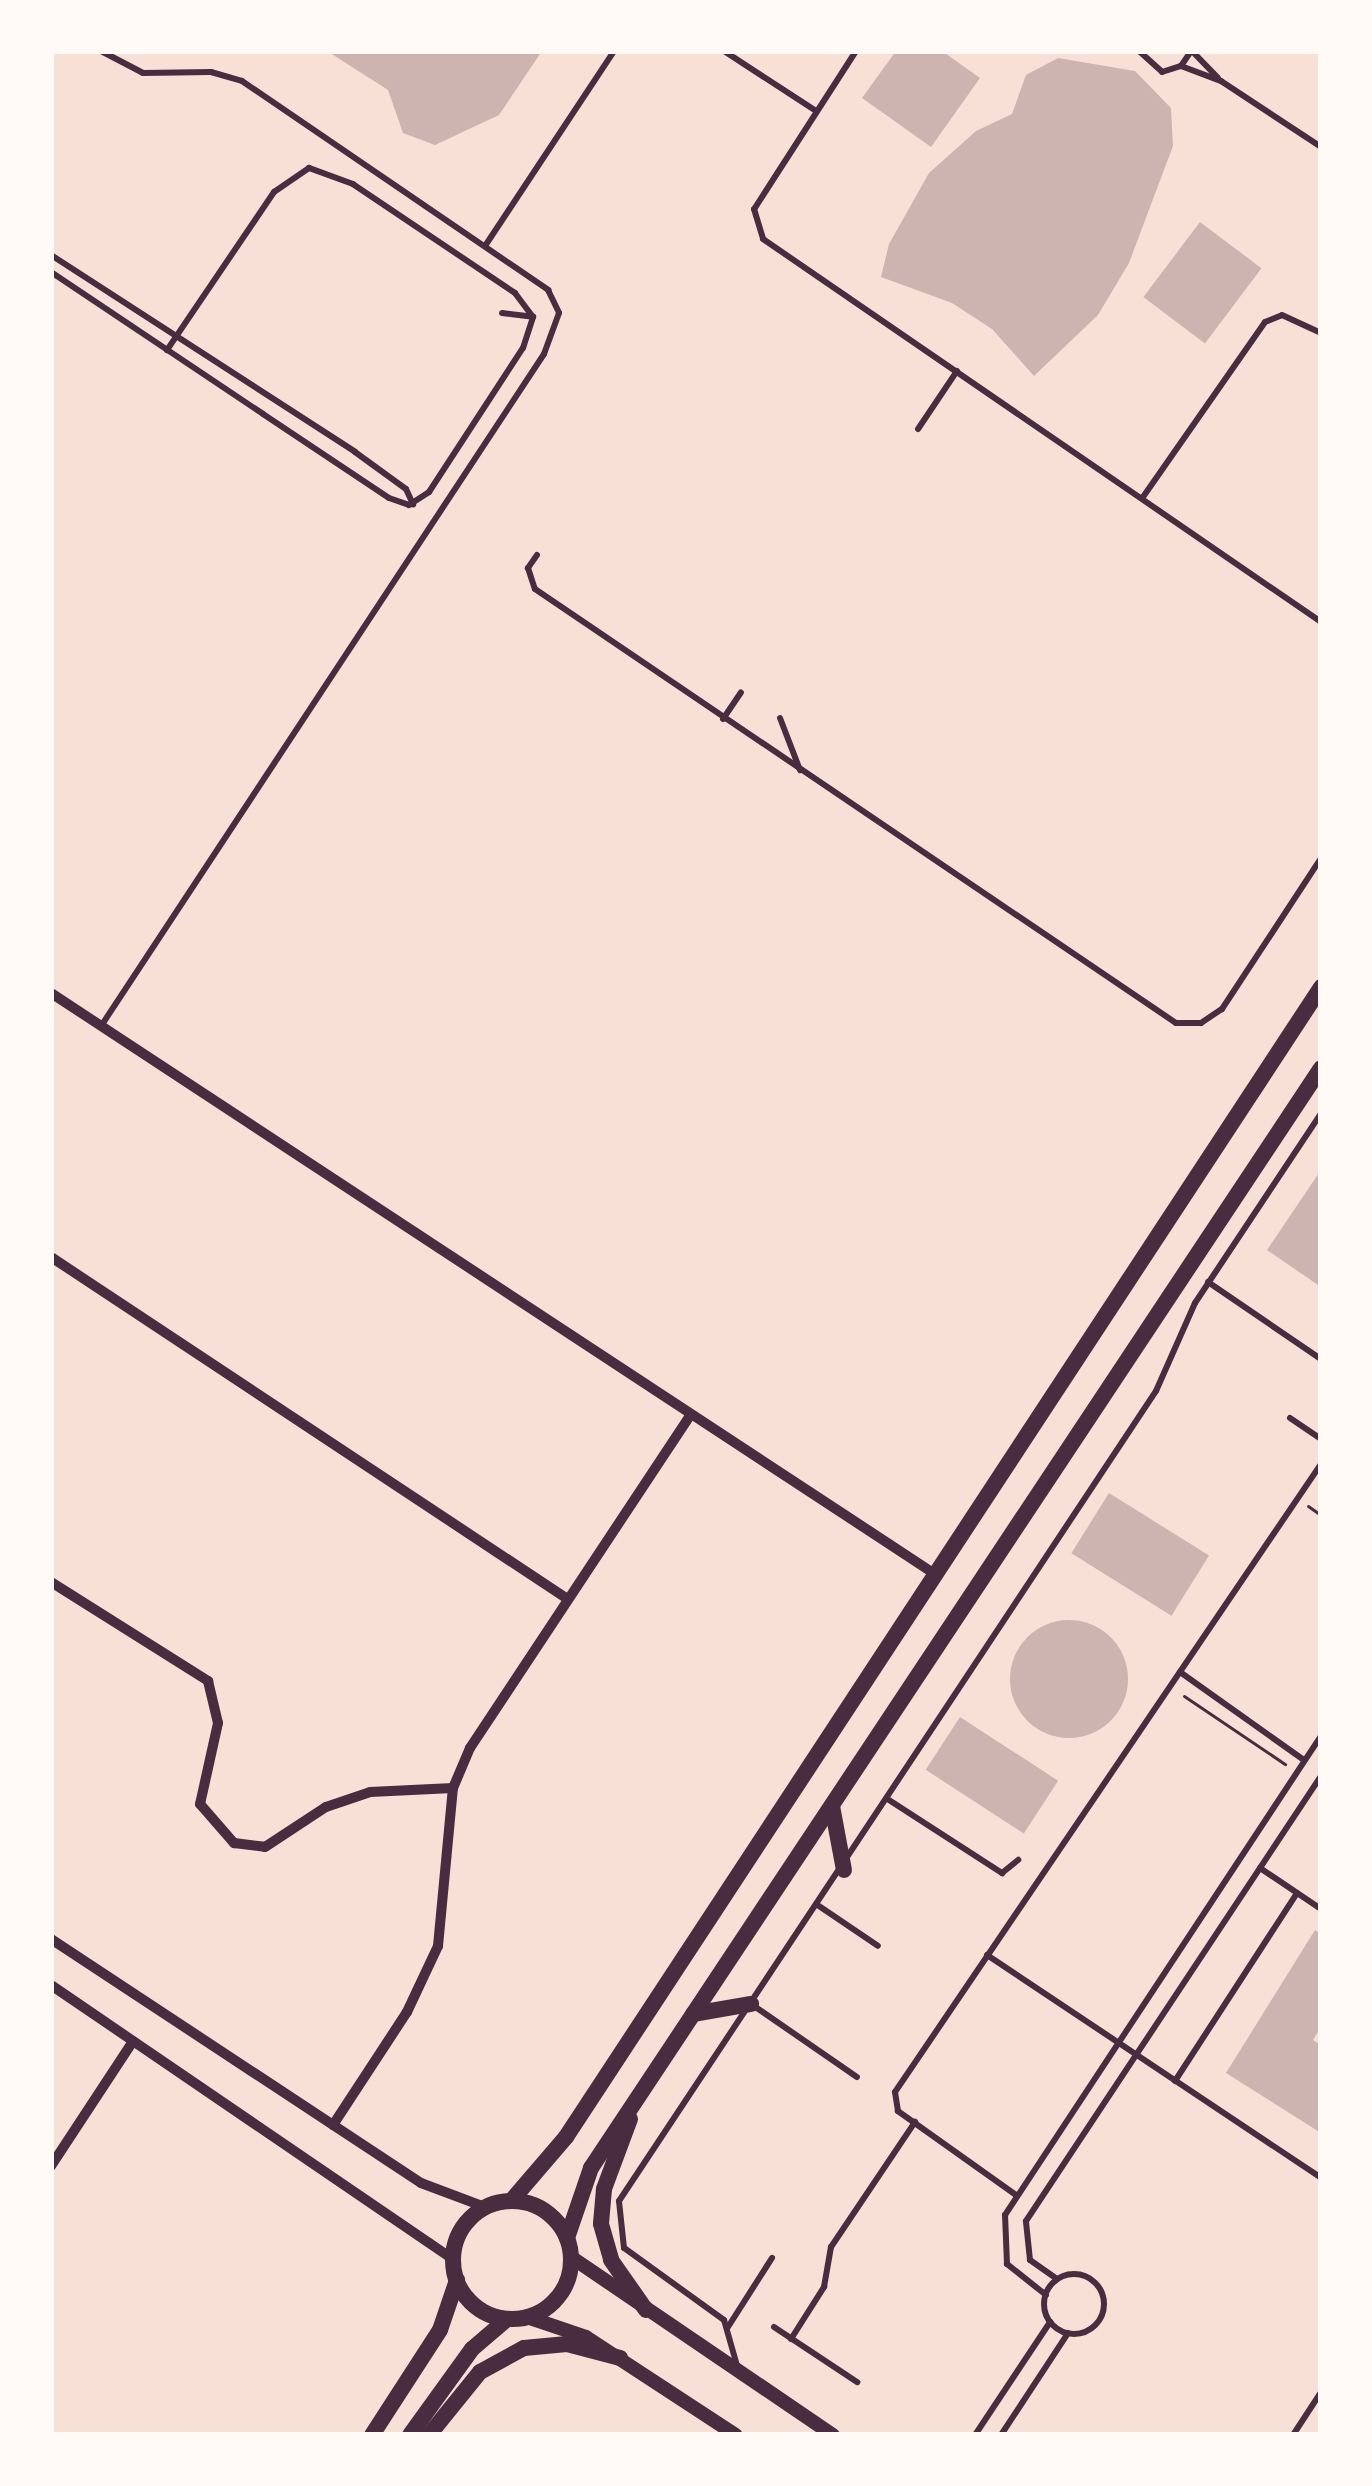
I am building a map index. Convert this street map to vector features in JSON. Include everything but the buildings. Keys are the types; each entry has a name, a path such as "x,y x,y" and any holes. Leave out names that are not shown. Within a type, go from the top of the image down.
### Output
{"main road":[{"path":"512,2200 566,2137 1321,987"},
{"path":"567,2238 582,2184 1321,1068"},
{"path":"832,1807 844,1870"},
{"path":"693,2014 751,2004"},
{"path":"632,2107 600,2212 611,2260 646,2310"},
{"path":"512,2200 545,2210 567,2238 571,2257 560,2295 527,2317 507,2319 476,2307 457,2279 453,2259 462,2229 485,2207 512,2200"},
{"path":"372,2435 440,2330 457,2279"},
{"path":"410,2435 472,2349 507,2319"},
{"path":"429,2435 479,2372 524,2348 567,2344 620,2358"}],"street":[{"path":"51,993 938,1576"},
{"path":"51,1257 566,1598"},
{"path":"333,2125 407,2012 438,1946 453,1788 566,1598 691,1414"},
{"path":"51,1582 208,1681 218,1723 200,1804 234,1844 265,1847 326,1808 370,1792 453,1788"},
{"path":"51,1939 421,2183 485,2207"},
{"path":"51,1985 453,2259"},
{"path":"51,2166 133,2041"},
{"path":"571,2257 832,2435"},
{"path":"527,2317 570,2328 727,2432"}],"lane":[{"path":"101,51 143,73 212,72 242,81 485,246 556,300 552,340 103,1023"},
{"path":"485,246 614,51"},
{"path":"724,51 816,111"},
{"path":"856,51 754,209 754,226 1321,622"},
{"path":"1139,51 1152,68 1181,66 1221,81"},
{"path":"1181,66 1191,51 1221,81 1321,147"},
{"path":"51,272 167,350 389,498 413,504 430,492 524,348 532,316 515,292 353,184 309,168 274,192 167,350"},
{"path":"51,255 395,481 413,504"},
{"path":"502,313 532,316"},
{"path":"1143,497 1265,322 1296,317 1321,333"},
{"path":"918,429 957,371"},
{"path":"537,554 528,568 535,589 1165,1017 1189,1025 1222,1009 1321,858"},
{"path":"723,720 741,692"},
{"path":"780,718 802,773"},
{"path":"739,2372 728,2327 632,2258 616,2213 1156,1391 1208,1282 1321,1112"},
{"path":"1208,1282 1321,1359"},
{"path":"1290,1418 1321,1438"},
{"path":"1016,2195 895,2108 895,2092 1321,1464"},
{"path":"1180,1672 1305,1761"},
{"path":"1046,2295 1015,2273 1002,2251 1001,2227 1016,2195 1321,1736"},
{"path":"1057,2279 1030,2260 1026,2221 1321,1776"},
{"path":"890,1800 1002,1874 1018,1860"},
{"path":"1260,1868 1321,1909"},
{"path":"1175,2080 1297,1893"},
{"path":"818,1906 878,1946"},
{"path":"987,1955 1321,2178"},
{"path":"751,2004 856,2077"},
{"path":"791,2338 824,2287 831,2247 915,2122"},
{"path":"728,2327 772,2258"},
{"path":"975,2435 1050,2322 1046,2295 1057,2279 1079,2274 1102,2294 1096,2323 1068,2333 1001,2435"},
{"path":"1050,2322 1068,2333"},
{"path":"774,2327 857,2382"},
{"path":"1293,2435 1321,2392"}],"path":[{"path":"1178,1692 1286,1766 1276,1780"}]}
